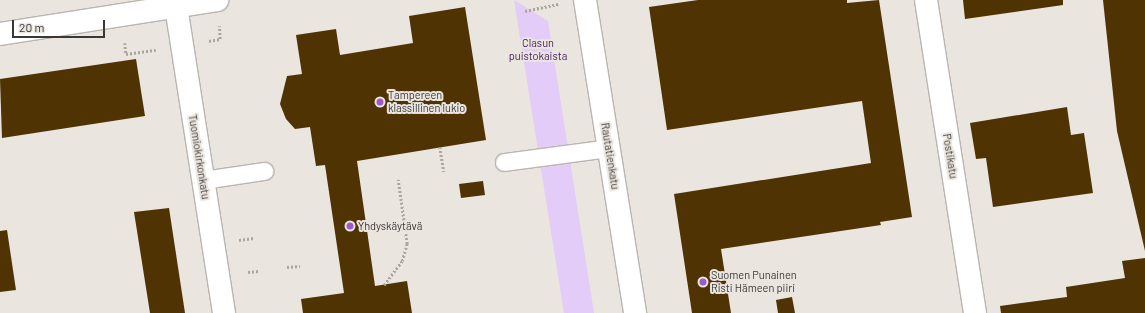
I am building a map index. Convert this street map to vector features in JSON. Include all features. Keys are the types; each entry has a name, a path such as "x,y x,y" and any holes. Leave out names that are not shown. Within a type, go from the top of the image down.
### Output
{"street":[{"path":"0,34 175,4 217,0"},
{"name":"Rautatienkatu","path":"585,0 635,313"},
{"name":"Postikatu","path":"926,0 975,313"},
{"name":"Tuomiokirkonkatu","path":"175,4 224,313"}],"lane":[{"path":"504,162 609,148"},
{"path":"203,180 264,170"}],"path":[{"path":"525,11 563,3"},
{"path":"440,147 444,172"},
{"path":"384,285 402,261 407,244 398,180"},
{"path":"287,267 300,266"},
{"path":"248,272 259,271"}],"green space":[{"name":"Clasun puistokaista","path":"514,0 548,21 594,313 564,313"}],"building":[{"path":"698,0 847,0 847,3 879,0 912,217 880,222 881,225 721,249 731,313 692,313 674,194 871,163 862,101 667,130 649,7"},
{"path":"963,0 1063,0 1063,5 965,19"},
{"path":"1103,0 1145,0 1145,251 1117,131"},
{"path":"465,7 486,140 357,161 375,286 407,281 412,313 303,313 301,299 344,293 325,165 316,166 310,127 295,129 286,119 280,104 287,76 302,74 296,35 336,29 340,55 413,43 409,16"},
{"path":"136,59 145,116 2,138 0,79"},
{"path":"1067,107 1071,135 1084,133 1093,193 993,207 986,158 976,159 970,123"},
{"path":"483,181 485,195 461,198 459,184"},
{"path":"169,208 185,313 150,313 134,212"},
{"path":"7,230 16,290 0,292 0,231"},
{"path":"1145,258 1145,313 1001,313 1000,306 1067,297 1066,287 1125,278 1122,261"},
{"path":"792,297 795,313 778,313 776,300"}],"place":[{"name":"Tampereen klassillinen lukio","path":"380,102"},
{"name":"Yhdyskäytävä","path":"350,226"},
{"name":"Suomen Punainen Risti Hämeen piiri","path":"703,282"}]}
